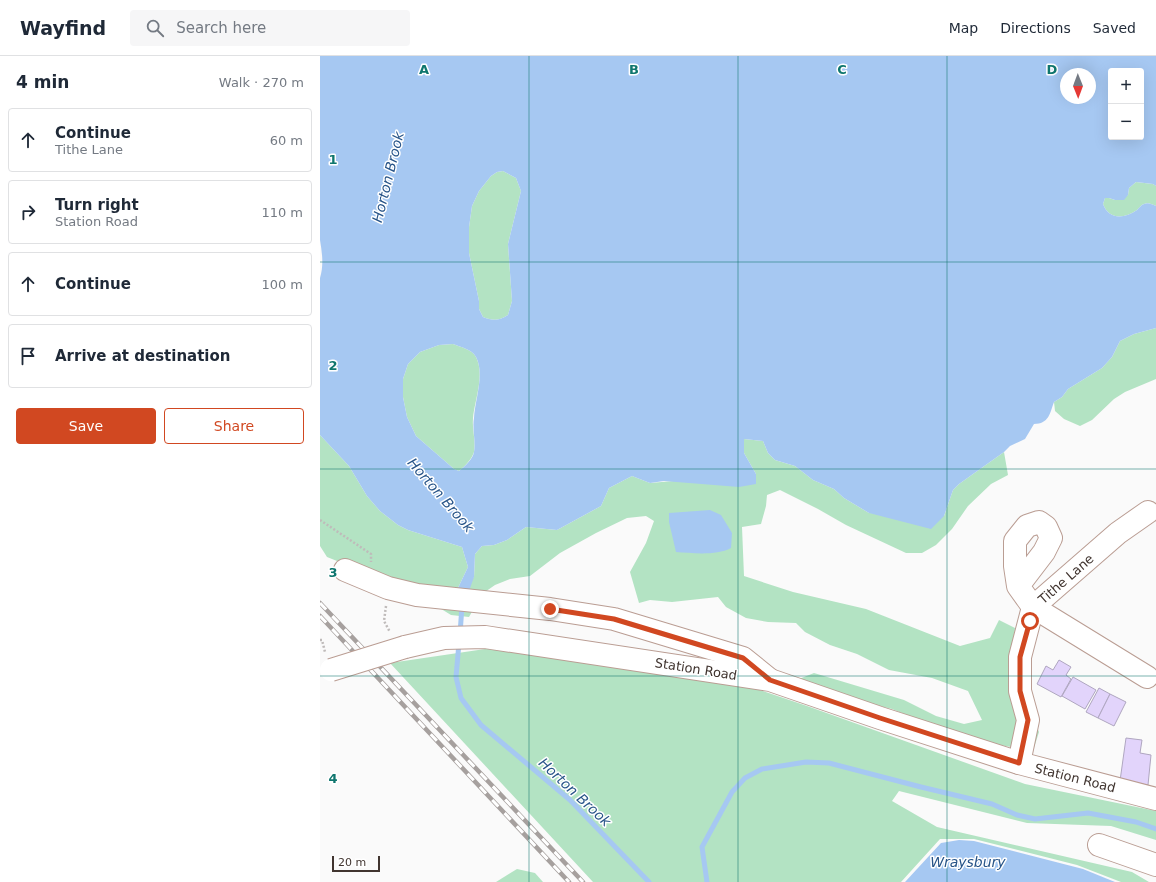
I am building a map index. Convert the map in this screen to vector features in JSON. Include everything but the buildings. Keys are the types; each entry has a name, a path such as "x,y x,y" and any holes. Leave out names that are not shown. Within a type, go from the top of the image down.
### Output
{"street":[{"name":"Tithe Lane","path":"1019,763 1028,720 1020,691 1020,657 1033,608 1118,533 1148,512"},
{"path":"345,570 388,588 417,595 550,609 614,619 743,658 770,680"},
{"path":"1018,586 1033,608 1147,677"},
{"name":"Station Road","path":"325,672 405,647 444,638 485,636 770,680 880,718 1019,763 1156,799"},
{"path":"1098,845 1156,865"}],"path":[{"path":"320,520 371,554 373,582"}],"green space":[{"path":"503,171 516,178 521,191 508,244 512,301 508,315 493,320 483,317 479,309 479,301 469,253 469,227 472,206 479,191 491,176 497,172"},
{"path":"1136,182 1153,184 1156,186 1156,206 1146,203 1132,213 1122,216 1109,213 1103,204 1105,198 1115,200 1128,195 1129,188"},
{"path":"1156,328 1156,379 1125,392 1114,399 1092,420 1080,426 1064,419 1055,411 1054,402 1062,397 1068,389 1102,368 1112,357 1120,341 1134,334"},
{"path":"453,344 469,350 474,354 479,364 480,371 479,387 473,418 475,444 474,452 472,457 459,471 454,469 416,436 407,417 403,397 403,379 408,364 420,352 439,345"},
{"path":"320,435 349,466 367,496 380,511 398,525 408,530 462,547 468,567 457,590 474,577 475,554 482,546 494,545 507,540 526,527 557,530 601,506 609,488 632,476 650,483 756,474 744,453 744,439 763,441 768,453 775,460 795,466 813,480 834,489 844,498 869,513 944,516 953,490 959,484 1004,452 1008,475 991,484 968,506 952,529 936,545 922,553 906,553 846,525 780,490 767,495 766,506 761,524 742,527 744,576 793,592 866,609 960,646 990,638 999,620 1015,628 1012,669 1039,732 1033,751 966,739 892,709 818,691 799,679 814,673 904,700 936,716 964,724 982,720 968,691 932,678 889,670 857,654 830,645 805,632 796,623 768,622 746,618 726,607 718,597 672,602 650,600 639,603 630,572 646,543 654,521 646,516 627,518 596,533 560,553 530,576 510,579 495,585 482,594 469,617 451,615 438,607 327,557 320,546"},
{"path":"487,644 718,676 807,706 1025,784 1156,811 1156,840 1111,826 1027,823 899,791 892,801 937,827 1132,872 1149,882 1121,882 1077,865 974,839 940,839 901,882 593,882 390,663 485,649"},
{"path":"517,869 535,873 543,882 496,882"}],"water":[{"path":"320,56 1156,56 1156,186 1153,184 1136,182 1129,188 1128,195 1124,200 1105,198 1103,204 1109,213 1117,216 1132,213 1146,203 1156,206 1156,328 1134,334 1120,341 1112,357 1102,368 1068,389 1062,397 1054,402 1050,414 1046,420 1039,424 1034,424 1025,439 1010,446 1004,452 959,484 953,490 944,516 931,529 869,513 844,498 834,489 813,480 795,466 775,460 768,453 763,441 744,439 744,453 756,474 756,484 739,487 664,481 650,483 632,476 609,488 601,506 557,530 526,527 507,540 494,545 482,546 475,554 474,577 469,591 457,590 468,567 462,547 408,530 398,525 380,511 367,496 349,466 320,435 320,278 322,254 320,240","holes":["503,171 516,178 521,191 508,244 512,301 508,315 493,320 483,317 479,309 479,301 469,253 469,227 472,206 479,191 491,176 497,172","453,344 472,352 479,364 480,371 474,422 474,452 470,460 459,471 454,469 416,436 407,417 403,397 403,379 408,364 420,352 439,345"]},
{"path":"710,510 721,515 732,533 731,548 725,551 711,553 676,552 669,522 669,513"},
{"name":"Wraysbury","path":"959,840 974,841 1083,869 1115,882 905,882 941,843"}],"waterway":[{"name":"Horton Brook","path":"460,634 462,606"},
{"name":"Horton Brook","path":"459,643 456,677 461,698 481,725 570,800 649,882"},
{"path":"707,882 702,847 732,792 745,778 762,769 806,762 829,763 992,804 1017,815 1035,819 1088,813 1136,822 1156,829"}],"railway":[{"path":"320,603 583,882"},
{"path":"320,616 569,882"}],"route":[{"path":"550,609 614,619 743,658 770,680 880,718 1019,763 1028,720 1020,691 1020,657 1030,621"}]}
